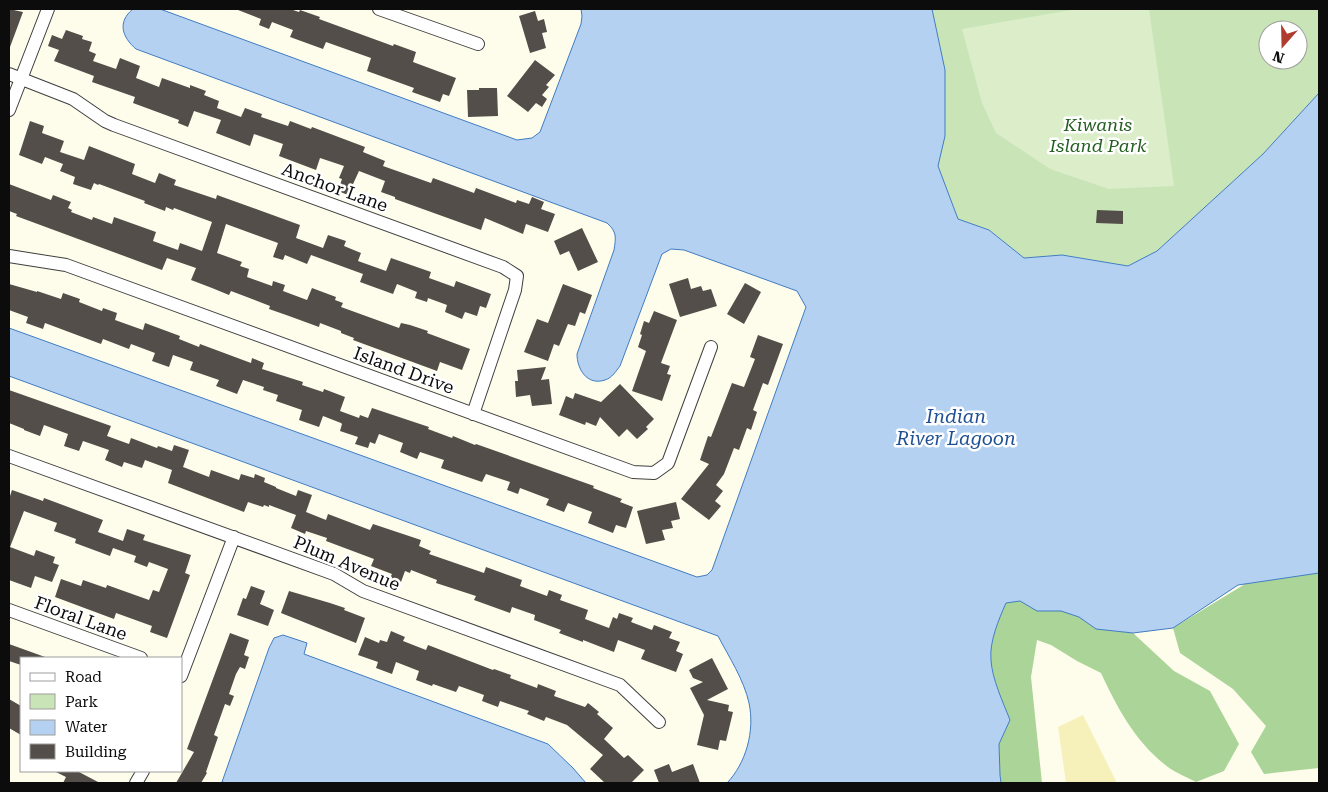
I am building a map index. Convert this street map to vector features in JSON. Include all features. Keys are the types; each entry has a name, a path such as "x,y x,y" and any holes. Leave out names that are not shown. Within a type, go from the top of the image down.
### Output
{"street":[{"path":"9,110 15,76 48,9"},
{"path":"379,9 478,44"},
{"name":"Anchor Lane","path":"15,76 73,100 114,125 503,266 517,276 515,290 473,414"},
{"name":"Island Drive","path":"9,256 66,265 634,472 654,473 668,463 711,348"},
{"name":"Plum Avenue","path":"9,456 334,574 363,591 620,685 659,722"},
{"path":"182,674 234,537"},
{"name":"Floral Lane","path":"9,610 138,657"},
{"path":"136,783 142,772"}],"green space":[{"name":"Kiwanis Island Park","path":"932,9 1319,9 1319,93 1263,154 1157,251 1128,266 1062,255 1024,258 989,230 958,219 938,166 945,70"},
{"path":"1077,9 1149,9 1174,186 1109,189 1050,169 996,133 982,103 962,29"},
{"path":"1319,573 1319,768 1264,774 1251,752 1266,726 1233,689 1180,653 1173,628 1245,584"},
{"path":"1020,601 1037,611 1061,611 1079,617 1096,629 1133,633 1174,671 1210,691 1239,744 1224,771 1196,782 1168,767 1137,736 1114,699 1101,673 1051,645 1037,640 1031,677 1042,783 1001,783 999,744 1010,720 993,675 991,653 995,631 1006,603"}],"sand":[{"path":"1083,715 1117,783 1066,783 1058,727"}],"water":[{"name":"Indian River Lagoon","path":"133,9 160,9 517,140 532,138 540,132 581,24 581,9 932,9 945,70 945,136 938,166 958,219 989,230 1024,258 1062,255 1128,266 1157,251 1263,154 1319,93 1319,573 1238,585 1173,628 1133,633 1096,629 1079,617 1061,611 1037,611 1020,601 1006,603 995,631 991,653 996,683 1010,720 999,744 1001,783 727,783 734,775 744,756 750,735 751,714 744,686 718,636 9,376 9,328 697,577 707,575 712,570 806,307 797,291 684,250 671,249 662,254 620,366 607,379 593,381 584,375 581,370 577,354 614,250 615,235 613,229 607,223 136,49 127,40 123,29 125,19"},
{"path":"283,635 307,643 304,654 548,744 586,783 222,782 269,648 274,638"}],"building":[{"path":"9,9 23,12 10,47 9,46"},
{"path":"238,9 290,9 299,12 300,10 320,17 319,19 393,46 394,44 416,52 413,62 456,78 449,96 443,94 440,102 412,92 414,88 367,71 371,58 326,42 323,49 290,37 293,30 272,22 269,29 259,25 261,19"},
{"path":"535,11 538,21 544,19 547,32 542,33 546,48 530,53 519,16"},
{"path":"66,30 83,36 82,39 92,42 89,51 96,54 93,61 116,69 120,58 140,66 136,78 159,87 162,78 190,88 190,85 206,91 204,95 219,101 217,108 241,117 245,108 262,114 261,117 288,126 290,121 311,129 312,127 365,147 363,152 385,161 383,166 431,183 433,178 474,193 476,188 516,203 517,200 529,204 532,197 544,202 541,209 555,214 548,232 526,224 523,234 485,218 481,230 395,199 395,197 381,192 385,181 359,171 348,195 338,191 342,179 339,178 344,166 320,158 316,170 279,156 283,144 254,134 250,146 216,133 221,120 194,111 188,127 178,123 179,120 133,103 135,97 92,82 94,76 54,61 59,50 48,46 52,35 62,39"},
{"path":"535,60 555,75 546,85 549,87 542,95 547,99 542,107 536,103 528,112 507,96"},
{"path":"479,88 497,88 498,116 468,117 467,90 479,90"},
{"path":"30,121 44,126 42,133 64,141 60,152 84,160 89,146 135,164 132,174 155,183 159,173 176,180 174,185 216,199 217,195 300,225 296,238 323,248 328,235 346,241 344,246 361,253 358,261 386,271 391,258 431,272 429,278 454,287 456,281 491,294 486,308 480,306 477,316 465,312 462,319 445,312 447,305 428,298 427,302 415,298 417,292 397,284 393,294 360,282 363,274 311,255 307,264 285,255 283,260 273,257 278,243 226,224 217,253 242,262 240,266 249,269 247,277 272,286 273,281 285,285 283,291 307,300 312,288 336,297 335,300 343,303 341,307 399,328 401,323 410,325 470,349 462,370 440,362 437,371 353,340 354,338 341,333 341,331 320,323 319,327 269,309 270,306 231,291 229,295 191,280 196,268 167,258 162,270 16,216 17,214 9,211 9,184 51,200 53,195 71,202 68,208 72,210 71,212 92,220 93,217 112,224 114,217 156,232 153,241 178,250 180,243 202,251 212,222 174,208 173,210 166,207 165,211 144,203 145,201 99,184 94,183 91,190 73,184 75,177 60,171 63,164 45,157 42,164 19,155"},
{"path":"1097,210 1123,211 1123,224 1096,223"},
{"path":"582,228 598,262 578,271 569,251 560,255 554,241"},
{"path":"688,278 691,289 701,286 703,291 711,289 717,306 680,317 669,284"},
{"path":"745,283 761,292 744,324 727,314"},
{"path":"9,284 61,299 63,293 80,299 79,302 102,311 103,308 117,313 115,320 143,330 145,323 180,336 179,339 199,347 200,344 251,363 252,358 264,363 262,369 303,382 302,385 323,392 324,389 345,397 340,411 359,418 360,415 368,418 372,408 429,427 428,429 452,438 453,436 594,486 593,488 622,499 620,502 633,507 626,528 616,525 613,533 588,523 592,512 568,503 564,512 546,505 549,499 520,488 518,494 507,490 510,482 486,474 482,482 441,468 444,460 420,452 417,459 400,452 403,443 379,434 375,444 370,442 368,448 355,444 358,437 340,431 341,423 323,416 319,427 299,420 302,410 276,401 278,395 263,390 264,387 243,380 237,394 216,386 219,380 190,370 193,362 173,355 169,367 152,361 155,353 131,344 129,349 103,339 101,344 45,323 43,329 26,323 28,317 9,310"},
{"path":"563,284 592,295 585,314 580,312 575,326 568,324 559,346 554,344 548,361 524,352 537,319 548,323"},
{"path":"654,311 677,320 661,363 670,366 667,374 671,375 662,401 632,391 646,351 638,347 642,335 640,334 644,321 649,323"},
{"path":"758,335 783,344 768,385 763,383 753,410 757,412 751,430 747,428 739,450 734,448 724,474 716,485 723,491 715,501 721,506 709,520 681,499 709,464 700,460 708,436 711,437 732,383 744,387 755,359 750,357"},
{"path":"546,367 541,380 549,379 552,404 532,406 530,395 516,397 515,381 518,381 517,370"},
{"path":"620,384 654,419 646,427 648,429 637,439 627,429 619,437 600,417 596,426 586,422 585,425 559,415 566,396 573,399 575,393 601,402"},
{"path":"9,390 111,426 107,436 129,444 131,438 157,448 158,446 172,451 174,445 189,450 183,467 209,477 211,470 239,480 241,474 254,478 255,474 265,478 264,482 296,496 298,490 312,495 306,512 326,520 328,514 370,530 373,524 421,540 419,546 431,551 429,554 484,573 486,567 522,580 520,586 547,596 549,590 562,595 560,600 588,610 585,619 609,628 613,617 617,619 619,613 633,618 631,622 652,630 654,625 672,632 669,638 680,642 676,651 683,654 676,672 641,659 645,650 618,640 614,652 583,640 583,642 559,633 561,630 534,620 535,615 512,607 510,613 474,600 476,596 436,583 437,580 411,570 410,573 405,571 401,582 390,578 392,574 371,566 374,559 326,541 327,538 306,531 305,534 291,528 296,515 269,505 269,507 264,505 263,507 248,502 244,512 168,483 172,470 145,460 142,468 124,462 122,467 105,460 109,450 83,441 79,451 64,446 68,434 44,425 40,436 24,430 9,423"},
{"path":"12,490 43,501 44,498 103,520 98,532 123,541 127,529 145,535 143,540 191,555 185,573 190,575 167,638 150,632 152,626 116,613 114,619 55,597 61,579 81,586 83,580 106,588 107,585 149,600 153,590 159,592 168,569 149,562 147,567 134,562 136,556 113,548 110,556 75,543 76,539 54,531 57,523 24,511 10,547 34,556 36,550 55,557 53,563 59,565 52,582 35,576 31,588 9,580 9,499"},
{"path":"676,502 680,519 671,521 673,528 662,530 665,540 646,544 637,511"},
{"path":"251,586 265,591 260,604 274,610 268,626 237,615 243,598 246,599"},
{"path":"289,591 345,608 344,610 365,618 356,643 281,613"},
{"path":"391,631 405,637 403,641 426,650 428,645 511,675 510,678 537,688 538,684 556,691 554,696 585,707 588,703 613,728 604,739 624,758 628,755 644,770 631,783 605,783 590,769 603,755 567,725 546,717 544,721 527,714 529,711 500,701 498,707 482,701 484,695 459,686 456,692 433,684 432,686 416,680 419,671 396,662 392,674 376,668 378,662 358,655 365,637 379,643 380,640 387,642"},
{"path":"230,633 249,640 244,655 249,657 245,669 240,667 236,674 229,694 234,696 230,706 225,704 214,735 218,737 207,773 201,783 176,783 194,752 187,749"},
{"path":"9,644 45,657 20,657 20,665 9,661"},
{"path":"712,658 728,689 707,700 729,705 728,711 733,712 726,741 720,740 718,750 697,745 704,715 690,688 703,682 693,678 689,670"},
{"path":"9,699 20,705 20,734 9,728"},
{"path":"669,764 672,772 693,764 700,783 659,783 654,770"},
{"path":"56,772 79,772 100,783 63,783 66,777"}]}
